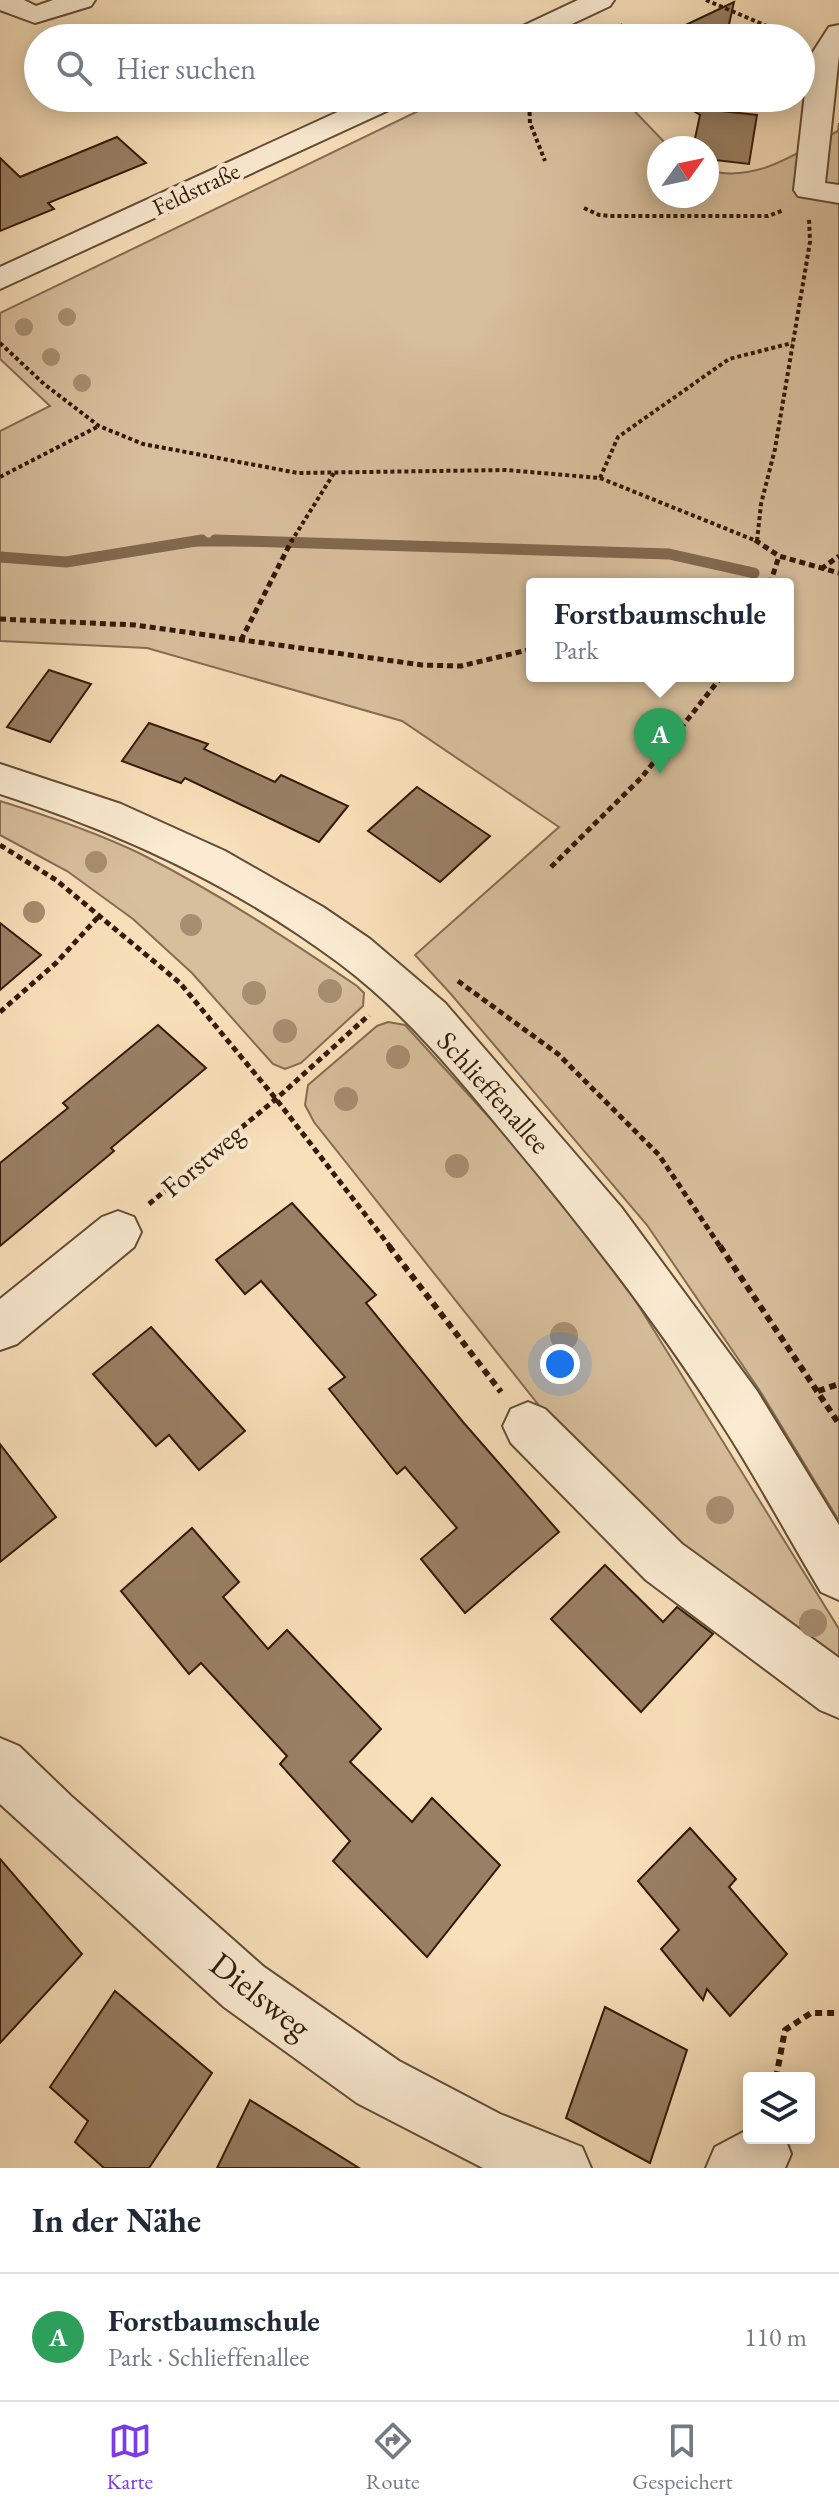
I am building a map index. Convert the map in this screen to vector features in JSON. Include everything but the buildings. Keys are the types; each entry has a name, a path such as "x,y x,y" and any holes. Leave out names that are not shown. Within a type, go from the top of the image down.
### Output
{"street":[{"path":"1,0 35,15 81,0"},
{"path":"549,24 600,0"},
{"path":"839,33 823,58 809,195 839,194"},
{"name":"Feldstraße","path":"0,279 362,112"},
{"name":"Schlieffenallee","path":"0,779 116,820 243,879 317,925 400,988 484,1078 594,1205 740,1409 839,1574"},
{"path":"0,1328 118,1232"},
{"path":"528,1426 664,1562 839,1691"},
{"name":"Dielsweg","path":"0,1765 51,1816 244,1987 378,2082 483,2138 561,2168"}],"path":[{"path":"706,0 762,24"},
{"path":"530,112 530,123 545,161"},
{"path":"584,208 599,215 612,216 768,216 809,195 810,242 775,449 761,504 757,541"},
{"path":"0,343 44,384 99,426 143,444 298,473 506,470 600,478 757,541 779,556 839,573"},
{"path":"600,478 618,437 729,359 792,343"},
{"path":"0,477 99,426"},
{"path":"241,640 289,546 334,473"},
{"path":"772,578 779,556"},
{"path":"820,570 839,556"},
{"path":"0,619 135,625 422,665 461,666 526,650"},
{"path":"551,867 602,823 655,765 717,682"},
{"path":"0,845 56,880 180,983 276,1099 528,1426"},
{"path":"0,1012 56,963 100,915"},
{"path":"447,973 558,1054 659,1155 839,1424"},
{"name":"Forstweg","path":"118,1232 276,1099 400,988"},
{"path":"818,1391 839,1384"},
{"path":"777,2072 785,2030 811,2013 839,2013"}],"shaded area":[{"path":"416,112 635,112 658,136 647,136 647,208 719,208 719,172 742,173 775,164 838,131 839,123 839,1521 760,1391 647,1225 415,955 559,827 402,721 147,648 0,641 0,431 50,406 0,359 0,313"},
{"path":"0,801 108,839 198,885 357,986 364,993 363,1006 301,1063 285,1069 273,1064 192,973 133,919 67,871 0,835"},
{"path":"388,1022 405,1025 507,1137 624,1282 839,1629 839,1667 744,1606 564,1437 314,1122 305,1105 308,1085 377,1026"}],"waterway":[{"path":"190,542 202,540"},
{"path":"215,540 280,542"},
{"path":"0,557 66,562 190,542"},
{"path":"190,542 280,542"},
{"path":"280,542 669,554 754,573"}],"place":[{"name":"Forstbaumschule","path":"660,774"}]}
